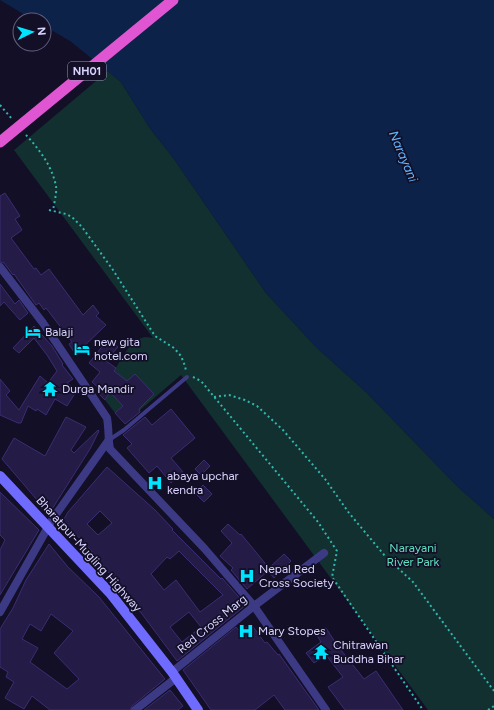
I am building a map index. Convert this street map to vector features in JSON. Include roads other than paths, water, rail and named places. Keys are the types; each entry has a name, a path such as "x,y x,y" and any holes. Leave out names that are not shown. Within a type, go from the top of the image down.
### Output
{"highway":[{"name":"NH01","path":"0,142 173,0"}],"main road":[{"name":"Bharatpur-Mugling Highway","path":"0,476 49,526 110,593 174,675 198,710"}],"street":[{"path":"0,267 44,323 107,418 109,431 108,441 110,449 204,548 254,606 326,710"},
{"path":"0,612 49,526 108,441"},
{"name":"Red Cross Marg","path":"135,710 254,606 324,553"}],"lane":[{"path":"108,441 124,430 187,377"}],"water":[{"name":"Narayani","path":"0,0 494,0 494,519 457,486 367,393 316,347 266,293 174,159 149,127 121,82 70,41 52,31 52,12 20,12"}],"place":[{"name":"Balaji","path":"33,332"},
{"name":"new gita hotel.com","path":"82,349"},
{"name":"Durga Mandir","path":"50,389"},
{"name":"abaya upchar kendra","path":"155,483"},
{"name":"Nepal Red Cross Society","path":"247,576"},
{"name":"Mary Stopes","path":"246,631"},
{"name":"Chitrawan Buddha Bihar","path":"321,652"}],"park label":[{"name":"Narayani River Park","path":"413,555"}]}
